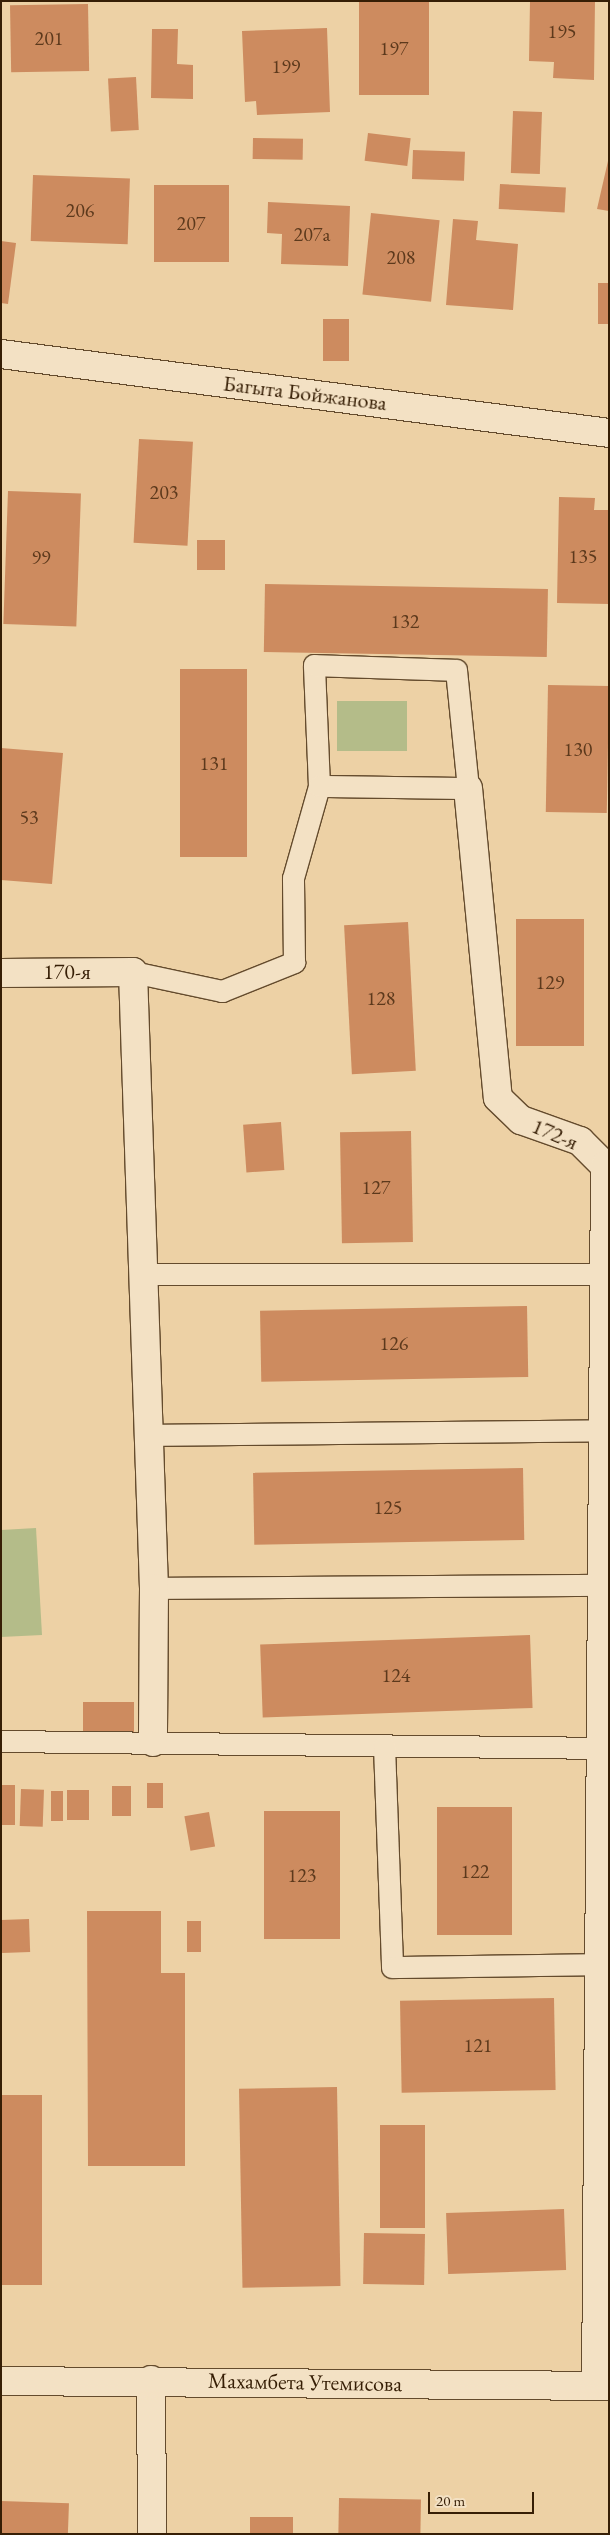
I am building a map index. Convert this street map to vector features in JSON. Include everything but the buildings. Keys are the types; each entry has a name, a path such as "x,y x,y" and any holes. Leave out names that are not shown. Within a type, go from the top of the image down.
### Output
{"street":[{"name":"Багыта Бойжанова","path":"1,354 609,433"},
{"name":"172-я","path":"468,788 498,1098 521,1120 580,1141 605,1166 605,1416 601,1585 604,1748 598,1964 603,2160 602,2386"},
{"name":"170-я","path":"1,973 133,972"},
{"path":"133,972 150,1435 154,1588 154,1742"},
{"path":"151,2380 152,2534"},
{"name":"Махамбета Утемисова","path":"1,2382 151,2380 602,2386"}],"lane":[{"path":"133,972 222,991 294,962 293,878 319,786 314,665 456,670 468,788 319,786"},
{"path":"145,1274 604,1274"},
{"path":"150,1435 605,1416"},
{"path":"154,1588 601,1585"},
{"path":"1,1741 604,1748"},
{"path":"384,1746 392,1966 598,1964"}],"green space":[{"path":"337,701 407,701 407,751 337,751"},
{"path":"36,1528 42,1635 1,1637 1,1530"}]}
